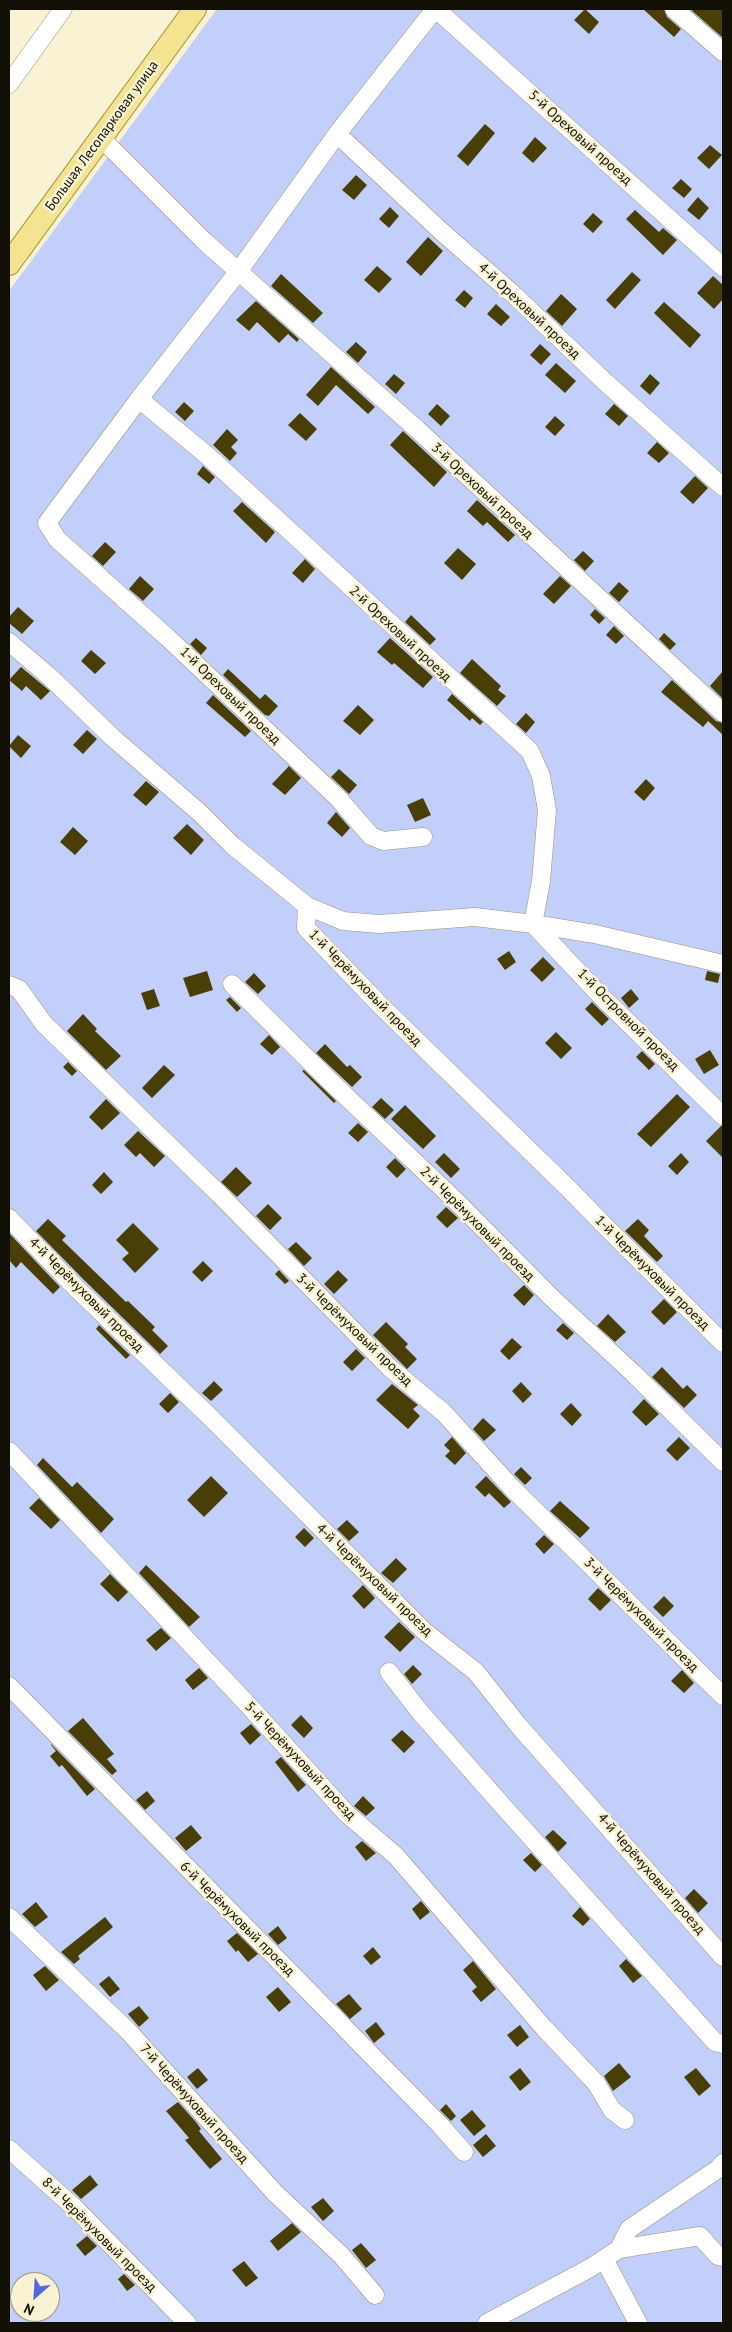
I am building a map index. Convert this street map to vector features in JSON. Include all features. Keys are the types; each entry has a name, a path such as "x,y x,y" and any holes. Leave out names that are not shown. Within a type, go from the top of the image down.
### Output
{"main road":[{"name":"Большая Лесопарковая улица","path":"9,264 195,9"}],"street":[{"path":"9,84 63,9"},
{"path":"139,399 238,272 337,134 436,9"},
{"name":"5-й Ореховый проезд","path":"436,9 723,267"},
{"path":"674,9 723,52"},
{"name":"4-й Ореховый проезд","path":"337,134 442,232 513,294 604,381 723,487"},
{"name":"3-й Ореховый проезд","path":"101,138 238,272 418,430 723,713"},
{"name":"1-й Ореховый проезд","path":"139,399 47,524 57,539 168,638 339,799 371,836 383,841 423,837"},
{"name":"2-й Ореховый проезд","path":"139,399 209,457 530,752 542,776 547,810 541,881 533,924"},
{"path":"9,642 51,678 112,738 200,813 232,845 307,906 343,921 379,924 474,917 533,924 595,934 723,964"},
{"name":"1-й Черёмуховый проезд","path":"307,906 306,928 388,1012 569,1188 723,1343"},
{"name":"1-й Островной проезд","path":"533,924 600,994 723,1116"},
{"name":"3-й Черёмуховый проезд","path":"9,984 19,989 44,1024 219,1194 390,1368 444,1413 513,1489 723,1696"},
{"name":"2-й Черёмуховый проезд","path":"232,984 333,1084 460,1205 552,1298 633,1373 723,1462"},
{"name":"4-й Черёмуховый проезд","path":"9,1218 76,1288 210,1417 410,1617 476,1672 518,1725 723,1957"},
{"name":"5-й Черёмуховый проезд","path":"9,1451 251,1708 346,1813 396,1856 544,2028 596,2083 612,2110 626,2120"},
{"path":"389,1672 420,1712 502,1805 715,2042 723,2044"},
{"name":"6-й Черёмуховый проезд","path":"9,1686 440,2125 464,2152"},
{"name":"7-й Черёмуховый проезд","path":"9,1917 128,2032 275,2193 341,2255 376,2295"},
{"name":"8-й Черёмуховый проезд","path":"9,2149 76,2209 187,2323"},
{"path":"612,2254 630,2229 718,2169 723,2163"},
{"path":"487,2323 612,2254 700,2236 718,2256 723,2257"},
{"path":"612,2254 638,2323"}],"shaded area":[{"path":"217,9 723,9 723,2323 9,2323 9,291"}],"building":[{"path":"585,9 599,22 589,34 574,20"},
{"path":"643,9 664,9 667,17 681,29 674,37"},
{"path":"690,9 723,9 723,38"},
{"path":"485,124 495,133 468,166 457,156"},
{"path":"535,137 547,148 533,163 522,153"},
{"path":"710,145 722,155 709,169 697,158"},
{"path":"356,175 367,185 354,200 342,190"},
{"path":"681,179 692,189 684,198 672,188"},
{"path":"698,197 709,208 699,220 687,210"},
{"path":"390,207 399,216 389,228 379,219"},
{"path":"635,210 659,232 663,228 677,240 663,255 626,219"},
{"path":"593,213 603,222 593,233 583,224"},
{"path":"428,237 443,251 421,276 406,262"},
{"path":"377,266 392,279 379,293 364,280"},
{"path":"632,272 641,280 615,309 606,300"},
{"path":"281,274 323,313 313,323 271,286"},
{"path":"713,276 723,285 723,299 714,309 697,293"},
{"path":"464,290 473,298 465,308 455,300"},
{"path":"561,294 577,309 562,326 546,311"},
{"path":"256,301 299,339 297,342 288,334 279,343 257,322 249,331 236,320"},
{"path":"664,302 701,335 690,348 654,313"},
{"path":"496,304 510,317 501,326 487,314"},
{"path":"356,342 367,352 358,363 346,352"},
{"path":"540,344 551,354 541,365 530,355"},
{"path":"556,363 576,381 565,393 545,375"},
{"path":"331,367 375,407 368,414 336,385 318,406 306,395"},
{"path":"394,374 405,383 396,394 385,384"},
{"path":"650,374 660,383 650,395 640,386"},
{"path":"184,402 194,411 185,421 175,412"},
{"path":"437,404 450,416 441,426 428,414"},
{"path":"614,404 628,416 619,426 605,414"},
{"path":"300,413 317,429 306,441 288,425"},
{"path":"555,416 565,425 555,436 545,427"},
{"path":"227,429 238,440 231,447 237,453 230,461 213,445"},
{"path":"403,431 447,472 434,487 390,445"},
{"path":"657,442 669,453 659,463 647,453"},
{"path":"203,466 215,477 209,484 197,474"},
{"path":"695,476 708,488 693,504 680,492"},
{"path":"477,500 515,535 508,542 487,522 483,526 467,511"},
{"path":"242,502 275,532 266,543 233,511"},
{"path":"105,542 116,552 103,566 92,556"},
{"path":"458,548 476,564 462,580 444,563"},
{"path":"583,551 594,561 585,571 574,560"},
{"path":"305,559 315,569 303,583 292,573"},
{"path":"140,576 154,589 143,601 129,589"},
{"path":"560,576 571,586 554,604 543,594"},
{"path":"619,582 629,591 619,602 609,593"},
{"path":"18,607 34,621 22,634 9,623 9,617"},
{"path":"595,609 605,618 599,624 590,615"},
{"path":"411,615 436,639 430,645 405,622"},
{"path":"614,626 624,636 616,644 606,635"},
{"path":"664,633 676,644 670,650 659,639"},
{"path":"196,638 207,648 201,655 190,644"},
{"path":"390,638 433,677 423,688 394,663 392,665 377,652"},
{"path":"91,650 106,663 95,674 81,661"},
{"path":"472,659 501,686 498,690 506,696 497,706 460,673"},
{"path":"21,667 50,691 41,700 26,686 22,691 9,680"},
{"path":"228,669 260,699 265,694 278,706 269,716 265,715 223,675"},
{"path":"723,671 723,699 710,686"},
{"path":"672,680 716,721 723,723 723,735 708,721 703,727 661,692"},
{"path":"452,694 483,722 480,725 472,718 470,721 447,700"},
{"path":"213,695 251,731 245,737 206,703"},
{"path":"358,705 374,720 360,735 343,721"},
{"path":"526,713 535,722 526,733 516,724"},
{"path":"87,730 97,739 83,754 73,745"},
{"path":"18,735 31,746 21,758 9,746"},
{"path":"289,766 301,778 285,795 272,784"},
{"path":"339,769 357,785 349,794 331,777"},
{"path":"646,779 655,788 644,801 634,792"},
{"path":"146,781 159,792 146,806 133,795"},
{"path":"423,798 431,815 415,822 407,805"},
{"path":"336,812 350,828 342,837 327,823"},
{"path":"187,824 204,840 191,855 173,838"},
{"path":"73,827 88,841 75,855 60,842"},
{"path":"509,951 516,962 505,970 497,959"},
{"path":"543,957 555,969 542,982 530,970"},
{"path":"207,971 213,990 190,997 183,978"},
{"path":"707,971 720,974 718,983 705,980"},
{"path":"254,973 266,986 258,994 245,982"},
{"path":"154,989 160,1006 147,1010 141,993"},
{"path":"631,989 639,999 629,1008 621,998"},
{"path":"230,997 241,1008 237,1012 226,1000"},
{"path":"592,1002 609,1019 602,1026 585,1009"},
{"path":"83,1014 97,1029 95,1031 121,1056 106,1070 67,1031"},
{"path":"556,1032 572,1048 561,1059 545,1043"},
{"path":"269,1035 280,1047 272,1055 260,1044"},
{"path":"325,1044 347,1067 350,1065 362,1077 352,1087 316,1053"},
{"path":"710,1050 719,1065 704,1074 695,1059"},
{"path":"642,1051 655,1064 649,1070 636,1057"},
{"path":"68,1062 77,1071 72,1076 63,1067"},
{"path":"164,1065 175,1075 152,1098 142,1088"},
{"path":"304,1070 336,1101 334,1103 302,1071"},
{"path":"677,1094 690,1107 651,1147 637,1134"},
{"path":"381,1098 394,1110 385,1119 372,1107"},
{"path":"106,1099 120,1113 102,1130 89,1117"},
{"path":"405,1105 436,1136 423,1149 391,1119"},
{"path":"358,1123 368,1132 358,1142 348,1133"},
{"path":"723,1126 723,1158 706,1141"},
{"path":"138,1131 165,1156 154,1167 140,1153 136,1157 124,1145"},
{"path":"444,1153 460,1169 451,1178 435,1162"},
{"path":"681,1153 689,1162 677,1175 668,1166"},
{"path":"395,1158 406,1169 397,1178 386,1167"},
{"path":"236,1167 252,1183 237,1197 221,1182"},
{"path":"104,1172 113,1182 101,1194 92,1185"},
{"path":"268,1204 282,1218 270,1230 256,1216"},
{"path":"446,1207 458,1218 447,1228 436,1217"},
{"path":"48,1219 66,1236 62,1240 126,1302 128,1301 155,1327 152,1330 168,1346 160,1354 36,1231"},
{"path":"638,1219 649,1230 644,1236 663,1256 657,1262 625,1231"},
{"path":"133,1223 159,1249 135,1273 122,1259 129,1253 116,1240"},
{"path":"9,1233 60,1287 53,1294 21,1262 16,1268 9,1260"},
{"path":"296,1242 312,1258 304,1266 288,1249"},
{"path":"203,1261 213,1271 202,1282 192,1272"},
{"path":"279,1270 289,1281 285,1284 275,1274"},
{"path":"338,1270 348,1280 334,1294 324,1284"},
{"path":"524,1285 534,1295 524,1306 513,1295"},
{"path":"664,1299 677,1312 664,1325 651,1312"},
{"path":"608,1314 626,1332 615,1342 597,1326"},
{"path":"386,1322 408,1344 405,1347 417,1359 407,1369 373,1335"},
{"path":"563,1323 574,1333 567,1340 556,1330"},
{"path":"99,1325 130,1355 126,1359 96,1329"},
{"path":"512,1338 522,1347 509,1360 500,1351"},
{"path":"356,1349 365,1358 352,1371 343,1362"},
{"path":"662,1367 683,1389 687,1385 697,1395 684,1408 652,1377"},
{"path":"214,1381 223,1390 211,1401 202,1393"},
{"path":"521,1382 532,1394 523,1403 512,1391"},
{"path":"392,1384 418,1405 413,1409 420,1416 408,1429 376,1400"},
{"path":"170,1393 179,1402 168,1413 159,1404"},
{"path":"644,1399 659,1414 646,1426 632,1412"},
{"path":"571,1403 582,1415 572,1426 560,1414"},
{"path":"483,1418 496,1430 484,1441 473,1429"},
{"path":"452,1437 466,1453 455,1465 445,1456 450,1451 444,1445"},
{"path":"679,1437 690,1448 677,1461 666,1450"},
{"path":"43,1458 72,1487 77,1482 114,1519 101,1533 37,1465"},
{"path":"521,1467 532,1478 525,1485 514,1474"},
{"path":"211,1476 228,1493 204,1517 187,1500"},
{"path":"486,1476 511,1502 504,1508 489,1493 485,1497 475,1487"},
{"path":"39,1498 60,1520 51,1529 29,1508"},
{"path":"560,1501 590,1528 580,1538 550,1511"},
{"path":"347,1520 359,1532 349,1541 337,1529"},
{"path":"304,1528 314,1538 305,1547 295,1537"},
{"path":"544,1535 554,1544 544,1554 535,1544"},
{"path":"396,1558 407,1569 393,1583 381,1573"},
{"path":"146,1565 200,1617 189,1627 139,1573"},
{"path":"110,1574 128,1592 118,1602 100,1584"},
{"path":"363,1585 375,1598 364,1609 352,1596"},
{"path":"598,1588 611,1600 600,1611 588,1599"},
{"path":"664,1596 674,1606 663,1617 653,1607"},
{"path":"399,1622 415,1637 400,1652 384,1637"},
{"path":"161,1628 171,1638 156,1651 146,1640"},
{"path":"413,1665 422,1674 412,1684 404,1674"},
{"path":"199,1668 208,1678 193,1690 185,1680"},
{"path":"682,1670 694,1683 684,1693 671,1681"},
{"path":"301,1715 313,1728 304,1738 291,1725"},
{"path":"83,1718 114,1754 107,1759 117,1771 112,1775 68,1731"},
{"path":"251,1724 261,1735 250,1745 240,1733"},
{"path":"402,1730 415,1742 404,1753 391,1740"},
{"path":"51,1745 95,1789 87,1796 62,1765 59,1767 50,1756 56,1751"},
{"path":"281,1757 306,1785 298,1792 275,1762"},
{"path":"147,1791 155,1801 145,1810 136,1800"},
{"path":"363,1796 375,1808 366,1816 354,1806"},
{"path":"191,1825 202,1838 186,1851 175,1838"},
{"path":"553,1830 567,1843 558,1852 545,1837"},
{"path":"362,1841 376,1853 366,1861 355,1847"},
{"path":"531,1853 542,1865 535,1872 523,1860"},
{"path":"694,1889 708,1903 698,1913 685,1898"},
{"path":"421,1901 430,1912 420,1920 412,1909"},
{"path":"36,1902 48,1917 35,1927 22,1914"},
{"path":"580,1907 590,1919 583,1926 572,1916"},
{"path":"105,1917 113,1927 78,1956 80,1959 74,1964 61,1952"},
{"path":"278,1926 287,1938 278,1945 268,1934"},
{"path":"237,1933 258,1954 248,1962 227,1941"},
{"path":"373,1947 381,1957 371,1965 363,1956"},
{"path":"626,1959 642,1976 633,1983 619,1966"},
{"path":"473,1961 496,1989 481,2002 472,1991 477,1987 463,1970"},
{"path":"45,1966 59,1980 46,1991 33,1975"},
{"path":"109,1976 120,1989 110,1997 99,1984"},
{"path":"278,1987 291,2002 279,2012 266,1997"},
{"path":"349,1994 362,2009 350,2019 336,2004"},
{"path":"139,2006 149,2018 139,2027 128,2014"},
{"path":"376,2022 385,2034 374,2043 365,2031"},
{"path":"520,2025 529,2037 517,2047 507,2035"},
{"path":"619,2063 631,2077 613,2091 604,2076"},
{"path":"198,2068 208,2080 197,2089 187,2077"},
{"path":"520,2068 531,2082 520,2091 509,2077"},
{"path":"696,2068 711,2086 699,2096 684,2077"},
{"path":"178,2102 196,2122 201,2129 199,2131 222,2159 210,2169 185,2140 189,2138 166,2111"},
{"path":"446,2104 456,2116 451,2121 440,2110"},
{"path":"472,2110 486,2126 474,2136 460,2120"},
{"path":"486,2134 496,2146 483,2157 473,2145"},
{"path":"90,2175 98,2185 81,2199 72,2190"},
{"path":"323,2198 334,2211 323,2221 311,2207"},
{"path":"292,2223 301,2232 278,2251 270,2241"},
{"path":"87,2236 97,2246 85,2256 76,2245"},
{"path":"361,2243 376,2260 366,2268 352,2250"},
{"path":"244,2261 258,2278 246,2287 232,2270"},
{"path":"124,2274 135,2285 127,2291 118,2279"}]}
